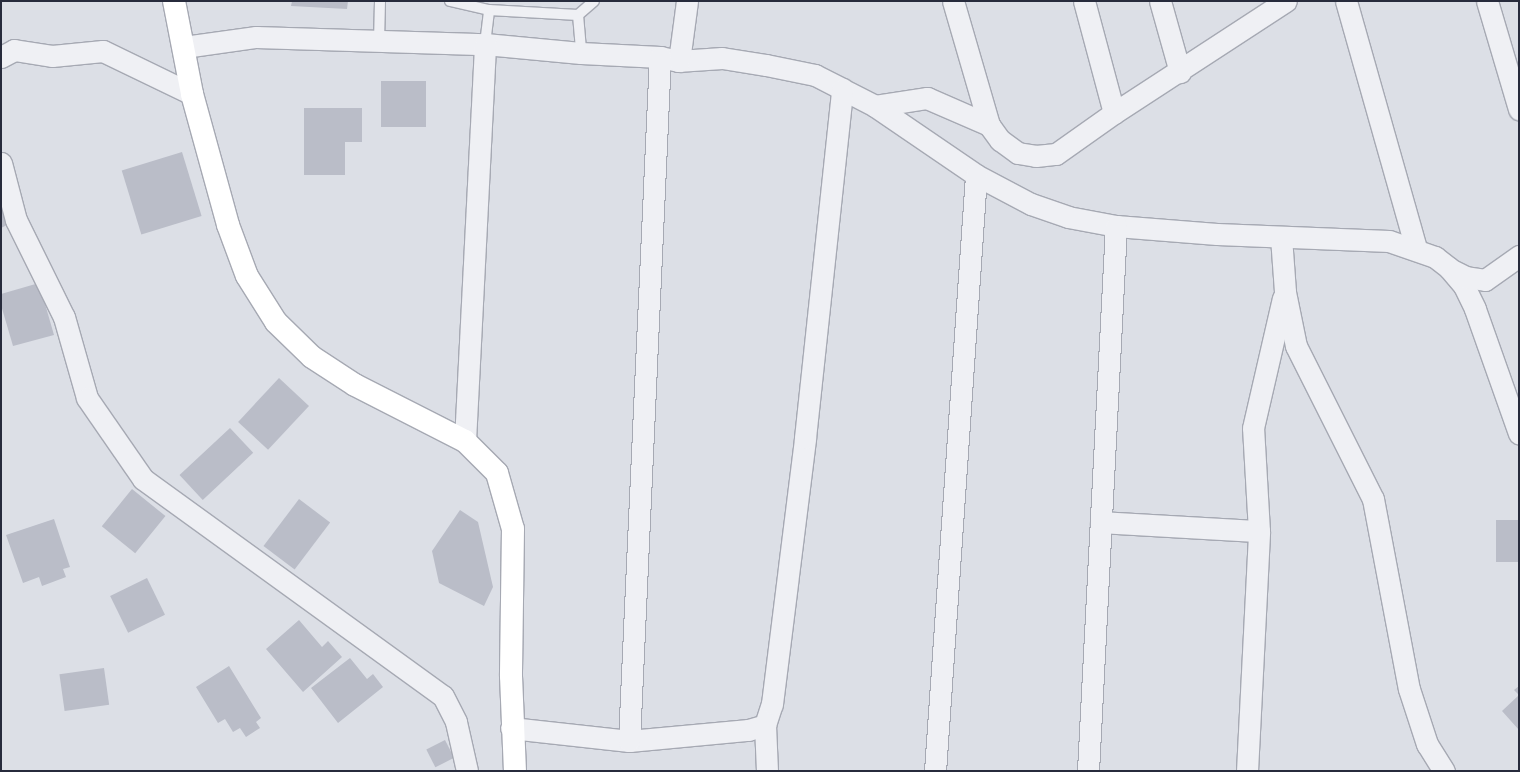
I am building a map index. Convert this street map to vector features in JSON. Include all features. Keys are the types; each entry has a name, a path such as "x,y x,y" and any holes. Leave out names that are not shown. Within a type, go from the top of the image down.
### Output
{"main road":[{"path":"174,1 184,46 192,94 228,225 247,276 276,322 312,357 355,385 465,441 497,474 513,529 512,728 515,771"}],"street":[{"path":"630,740 670,59 687,1"},
{"path":"953,1 989,125 1000,140 1018,153 1036,156 1056,154 1114,113 1180,72 1279,3"},
{"path":"1084,1 1114,113"},
{"path":"1160,1 1180,72"},
{"path":"1346,1 1416,248"},
{"path":"1487,1 1519,108"},
{"path":"184,46 256,37 379,42 485,44 581,53 670,59 722,58 766,64 815,75 842,88 875,106 976,175 1031,204 1068,217 1116,226 1281,237 1390,241 1416,248 1435,257 1449,268 1466,277 1485,280 1519,256"},
{"path":"465,441 485,44"},
{"path":"1,56 14,50 52,56 103,51 192,94"},
{"path":"767,771 766,725 772,704 796,509 842,88"},
{"path":"875,106 927,98 989,125"},
{"path":"1,163 16,220 64,317 87,398 143,478 444,696 456,722 467,771"},
{"path":"935,771 976,175"},
{"path":"1088,771 1116,226"},
{"path":"1281,237 1285,292 1296,346 1373,499 1409,689 1427,744 1444,771"},
{"path":"1449,268 1464,286 1475,310 1519,433"},
{"path":"1247,771 1259,531 1254,428 1285,292"},
{"path":"1101,522 1259,531"},
{"path":"512,728 630,740 748,730 766,725"}],"lane":[{"path":"379,42 380,1"},
{"path":"450,1 489,10 578,15 594,1"},
{"path":"485,44 489,10"},
{"path":"578,15 581,53"}],"building":[{"path":"292,1 348,1 347,9 291,6"},
{"path":"381,81 426,81 426,127 381,127"},
{"path":"304,108 362,108 362,142 345,142 345,175 304,175"},
{"path":"182,152 202,216 141,234 122,170"},
{"path":"1,203 9,224 1,228"},
{"path":"39,283 54,335 13,346 1,305 1,294"},
{"path":"279,378 309,406 268,450 238,422"},
{"path":"230,428 253,453 203,500 180,475"},
{"path":"132,489 165,516 135,553 102,526"},
{"path":"299,499 330,522 295,570 263,546"},
{"path":"460,510 478,522 493,587 484,606 439,583 432,551"},
{"path":"54,519 70,567 63,569 66,577 42,586 39,577 23,583 6,535"},
{"path":"1496,520 1519,520 1519,562 1496,562"},
{"path":"147,578 165,615 128,633 110,596"},
{"path":"299,620 322,647 328,641 342,657 303,692 266,649"},
{"path":"350,658 367,679 373,674 383,687 338,723 311,688"},
{"path":"229,666 261,718 256,722 260,728 246,737 240,728 233,732 225,719 218,723 196,687"},
{"path":"104,668 109,705 65,711 59,674"},
{"path":"1519,686 1519,695 1514,690"},
{"path":"1519,695 1519,730 1502,711"},
{"path":"445,740 454,758 435,767 426,750"}]}
